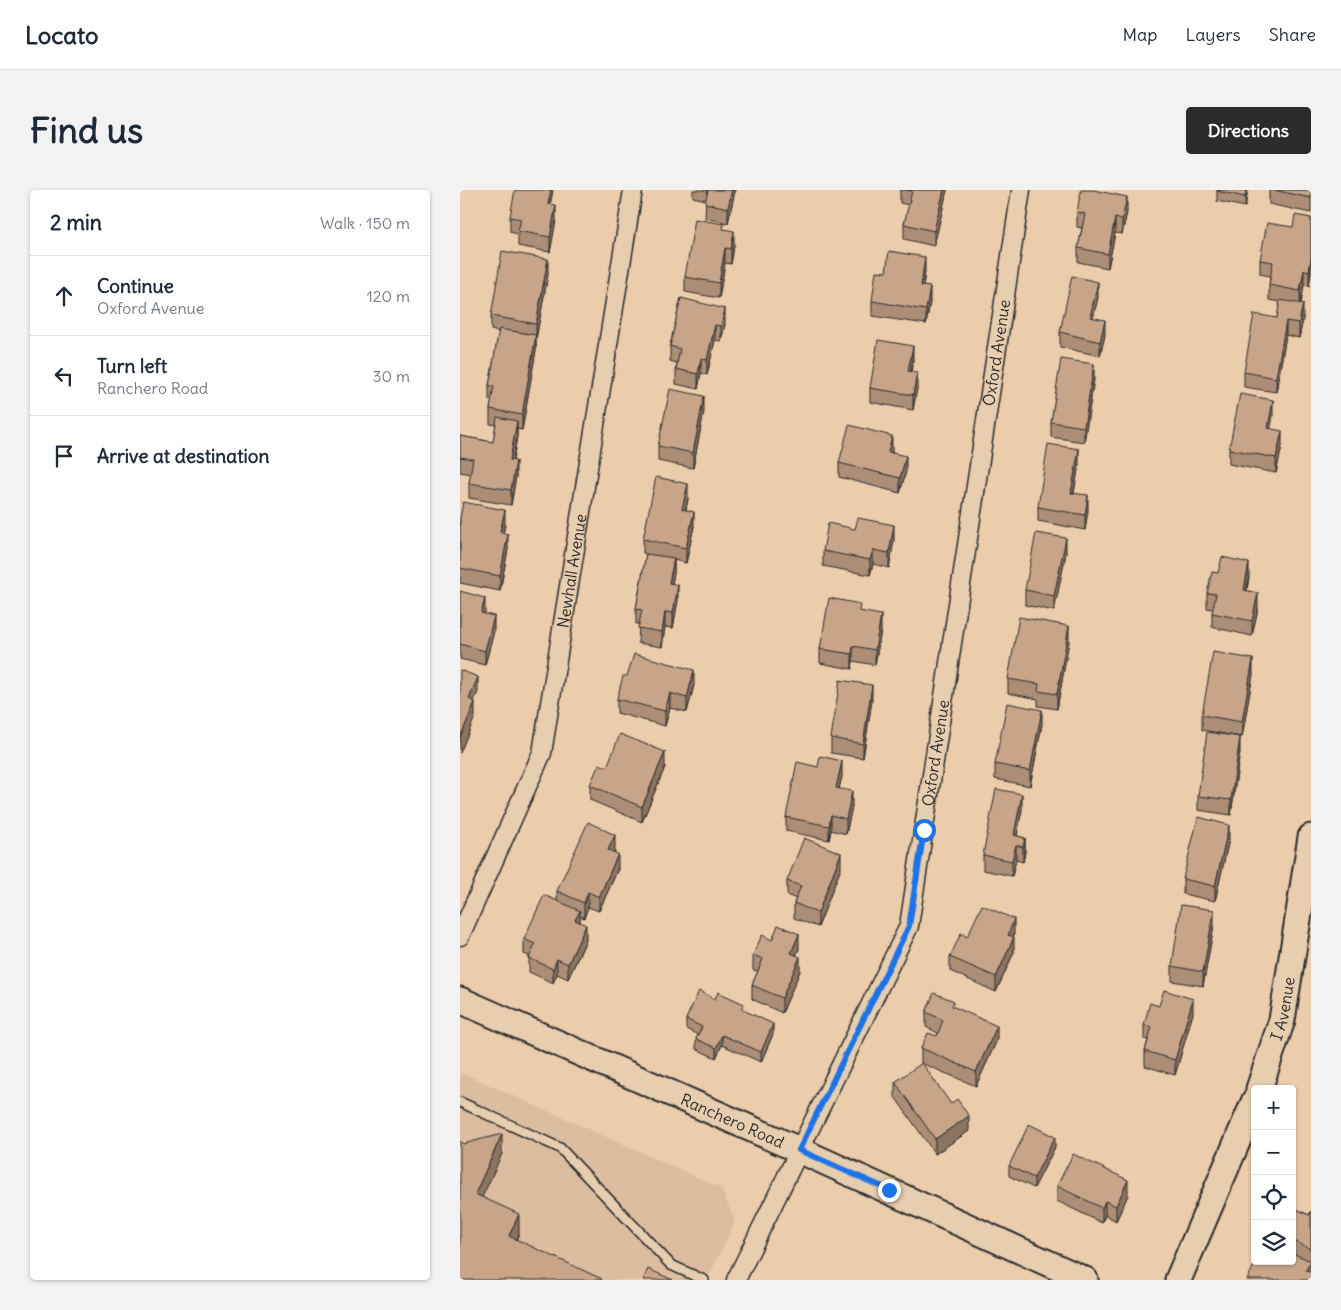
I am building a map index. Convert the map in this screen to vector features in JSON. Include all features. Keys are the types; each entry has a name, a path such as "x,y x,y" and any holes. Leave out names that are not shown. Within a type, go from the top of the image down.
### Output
{"main road":[{"name":"I Avenue","path":"1260,1085 1282,1020 1311,837"},
{"name":"Ranchero Road","path":"460,1000 1086,1280"},
{"path":"1178,1280 1251,1109"}],"street":[{"name":"Newhall Avenue","path":"460,936 542,753 632,190"},
{"name":"Oxford Avenue","path":"736,1280 909,926 1021,190"}],"lane":[{"path":"460,1102 560,1148 671,1265 704,1280"}],"shaded area":[{"path":"460,1072 721,1188 735,1222 707,1280 460,1280"}],"building":[{"path":"515,190 551,190 548,204 556,205 550,237 518,231 521,219 510,217"},
{"path":"708,190 732,190 728,208 705,203"},
{"path":"907,190 944,190 934,231 904,224 912,191"},
{"path":"1081,190 1093,190 1127,197 1122,220 1115,218 1108,254 1078,248 1085,214 1077,212"},
{"path":"1217,190 1246,190 1245,197"},
{"path":"1273,190 1311,190 1311,198"},
{"path":"1295,215 1311,218 1311,258 1309,271 1304,270 1300,291 1269,285 1273,262 1260,260 1267,223 1293,227"},
{"path":"695,219 724,224 723,229 734,231 731,249 725,248 719,283 685,277"},
{"path":"502,251 548,259 536,324 491,316"},
{"path":"889,251 925,257 921,286 930,287 926,310 872,301 876,271 886,272"},
{"path":"1072,276 1098,282 1090,317 1105,320 1100,342 1060,332"},
{"path":"681,298 725,309 721,326 715,325 707,360 701,358 698,374 676,369 680,349 670,346"},
{"path":"1280,300 1303,304 1299,323 1286,321 1276,378 1244,372 1254,314 1277,318"},
{"path":"499,329 536,335 522,415 490,409 494,386 489,386"},
{"path":"878,340 913,346 908,371 917,373 913,395 870,388"},
{"path":"1061,359 1094,364 1084,427 1051,422"},
{"path":"670,389 704,396 693,453 658,446"},
{"path":"1240,394 1273,400 1268,428 1282,431 1276,458 1229,449"},
{"path":"497,417 517,421 510,460 516,461 511,490 469,483 473,459 460,457 460,436 493,442"},
{"path":"849,425 892,436 888,452 906,456 900,478 839,463"},
{"path":"1048,444 1079,449 1071,493 1088,495 1085,515 1038,507"},
{"path":"656,477 688,484 682,509 694,512 686,548 643,539"},
{"path":"463,502 505,510 500,532 508,534 500,576 460,568 460,518"},
{"path":"858,518 894,525 889,553 873,550 870,560 823,551 828,523 855,529"},
{"path":"1036,533 1066,538 1054,596 1025,590"},
{"path":"646,554 674,558 669,583 678,585 673,613 665,612 662,632 638,628 642,610 636,609"},
{"path":"1222,557 1249,563 1244,590 1258,593 1252,621 1212,613 1216,594 1207,593 1212,572 1218,573"},
{"path":"460,591 485,598 481,613 494,616 485,651 460,644"},
{"path":"829,598 860,604 859,611 881,615 875,650 853,646 852,654 820,649"},
{"path":"1019,617 1069,626 1057,694 1038,691 1039,684 1008,679"},
{"path":"1213,652 1253,659 1242,722 1202,715"},
{"path":"634,654 694,670 687,698 670,693 665,711 617,699 623,676 627,676"},
{"path":"460,670 478,677 469,699 475,702 460,738"},
{"path":"840,680 872,685 863,744 831,738"},
{"path":"1007,703 1042,710 1030,771 995,764"},
{"path":"1207,732 1240,737 1231,800 1198,796"},
{"path":"620,734 665,752 642,807 590,785 599,764 607,767"},
{"path":"820,756 842,761 836,788 852,791 846,819 831,815 829,826 786,817 797,762 818,767"},
{"path":"996,789 1022,794 1014,835 1025,838 1023,847 1016,845 1012,861 983,855"},
{"path":"1198,817 1229,825 1215,886 1183,879"},
{"path":"588,822 615,835 608,850 618,854 599,897 588,892 584,903 557,891"},
{"path":"804,838 841,853 818,913 794,903 801,886 787,881"},
{"path":"544,895 580,911 575,920 586,925 568,964 557,959 553,969 529,958 535,944 524,939"},
{"path":"982,905 1014,919 1008,935 1014,937 996,977 950,957 961,933 967,937"},
{"path":"1181,905 1214,910 1203,972 1172,966"},
{"path":"778,925 799,934 791,953 800,957 782,998 752,985 763,959 753,955 762,935 772,940"},
{"path":"1164,990 1193,999 1175,1060 1145,1051 1152,1027 1144,1025 1150,1003 1159,1006"},
{"path":"699,991 715,999 718,992 744,1004 741,1009 773,1024 761,1052 722,1035 716,1048 696,1039 702,1027 686,1019"},
{"path":"934,993 954,1001 952,1006 997,1026 976,1072 921,1048 928,1033 937,1036 943,1020 926,1012"},
{"path":"922,1063 951,1104 957,1099 969,1116 935,1139 895,1082"},
{"path":"1029,1124 1055,1137 1034,1178 1009,1166"},
{"path":"502,1134 475,1194 519,1214 509,1236 601,1280 460,1280 460,1141 463,1144"},
{"path":"1073,1154 1128,1180 1116,1206 1105,1201 1102,1208 1057,1186"},
{"path":"1296,1209 1309,1215 1311,1211 1311,1249 1296,1242"},
{"path":"1296,1255 1311,1261 1306,1270 1311,1272 1311,1280 1247,1280 1254,1265 1296,1265"},
{"path":"648,1269 673,1280 643,1280"}],"route":[{"path":"889,1190 799,1150 909,926 924,830"}]}
